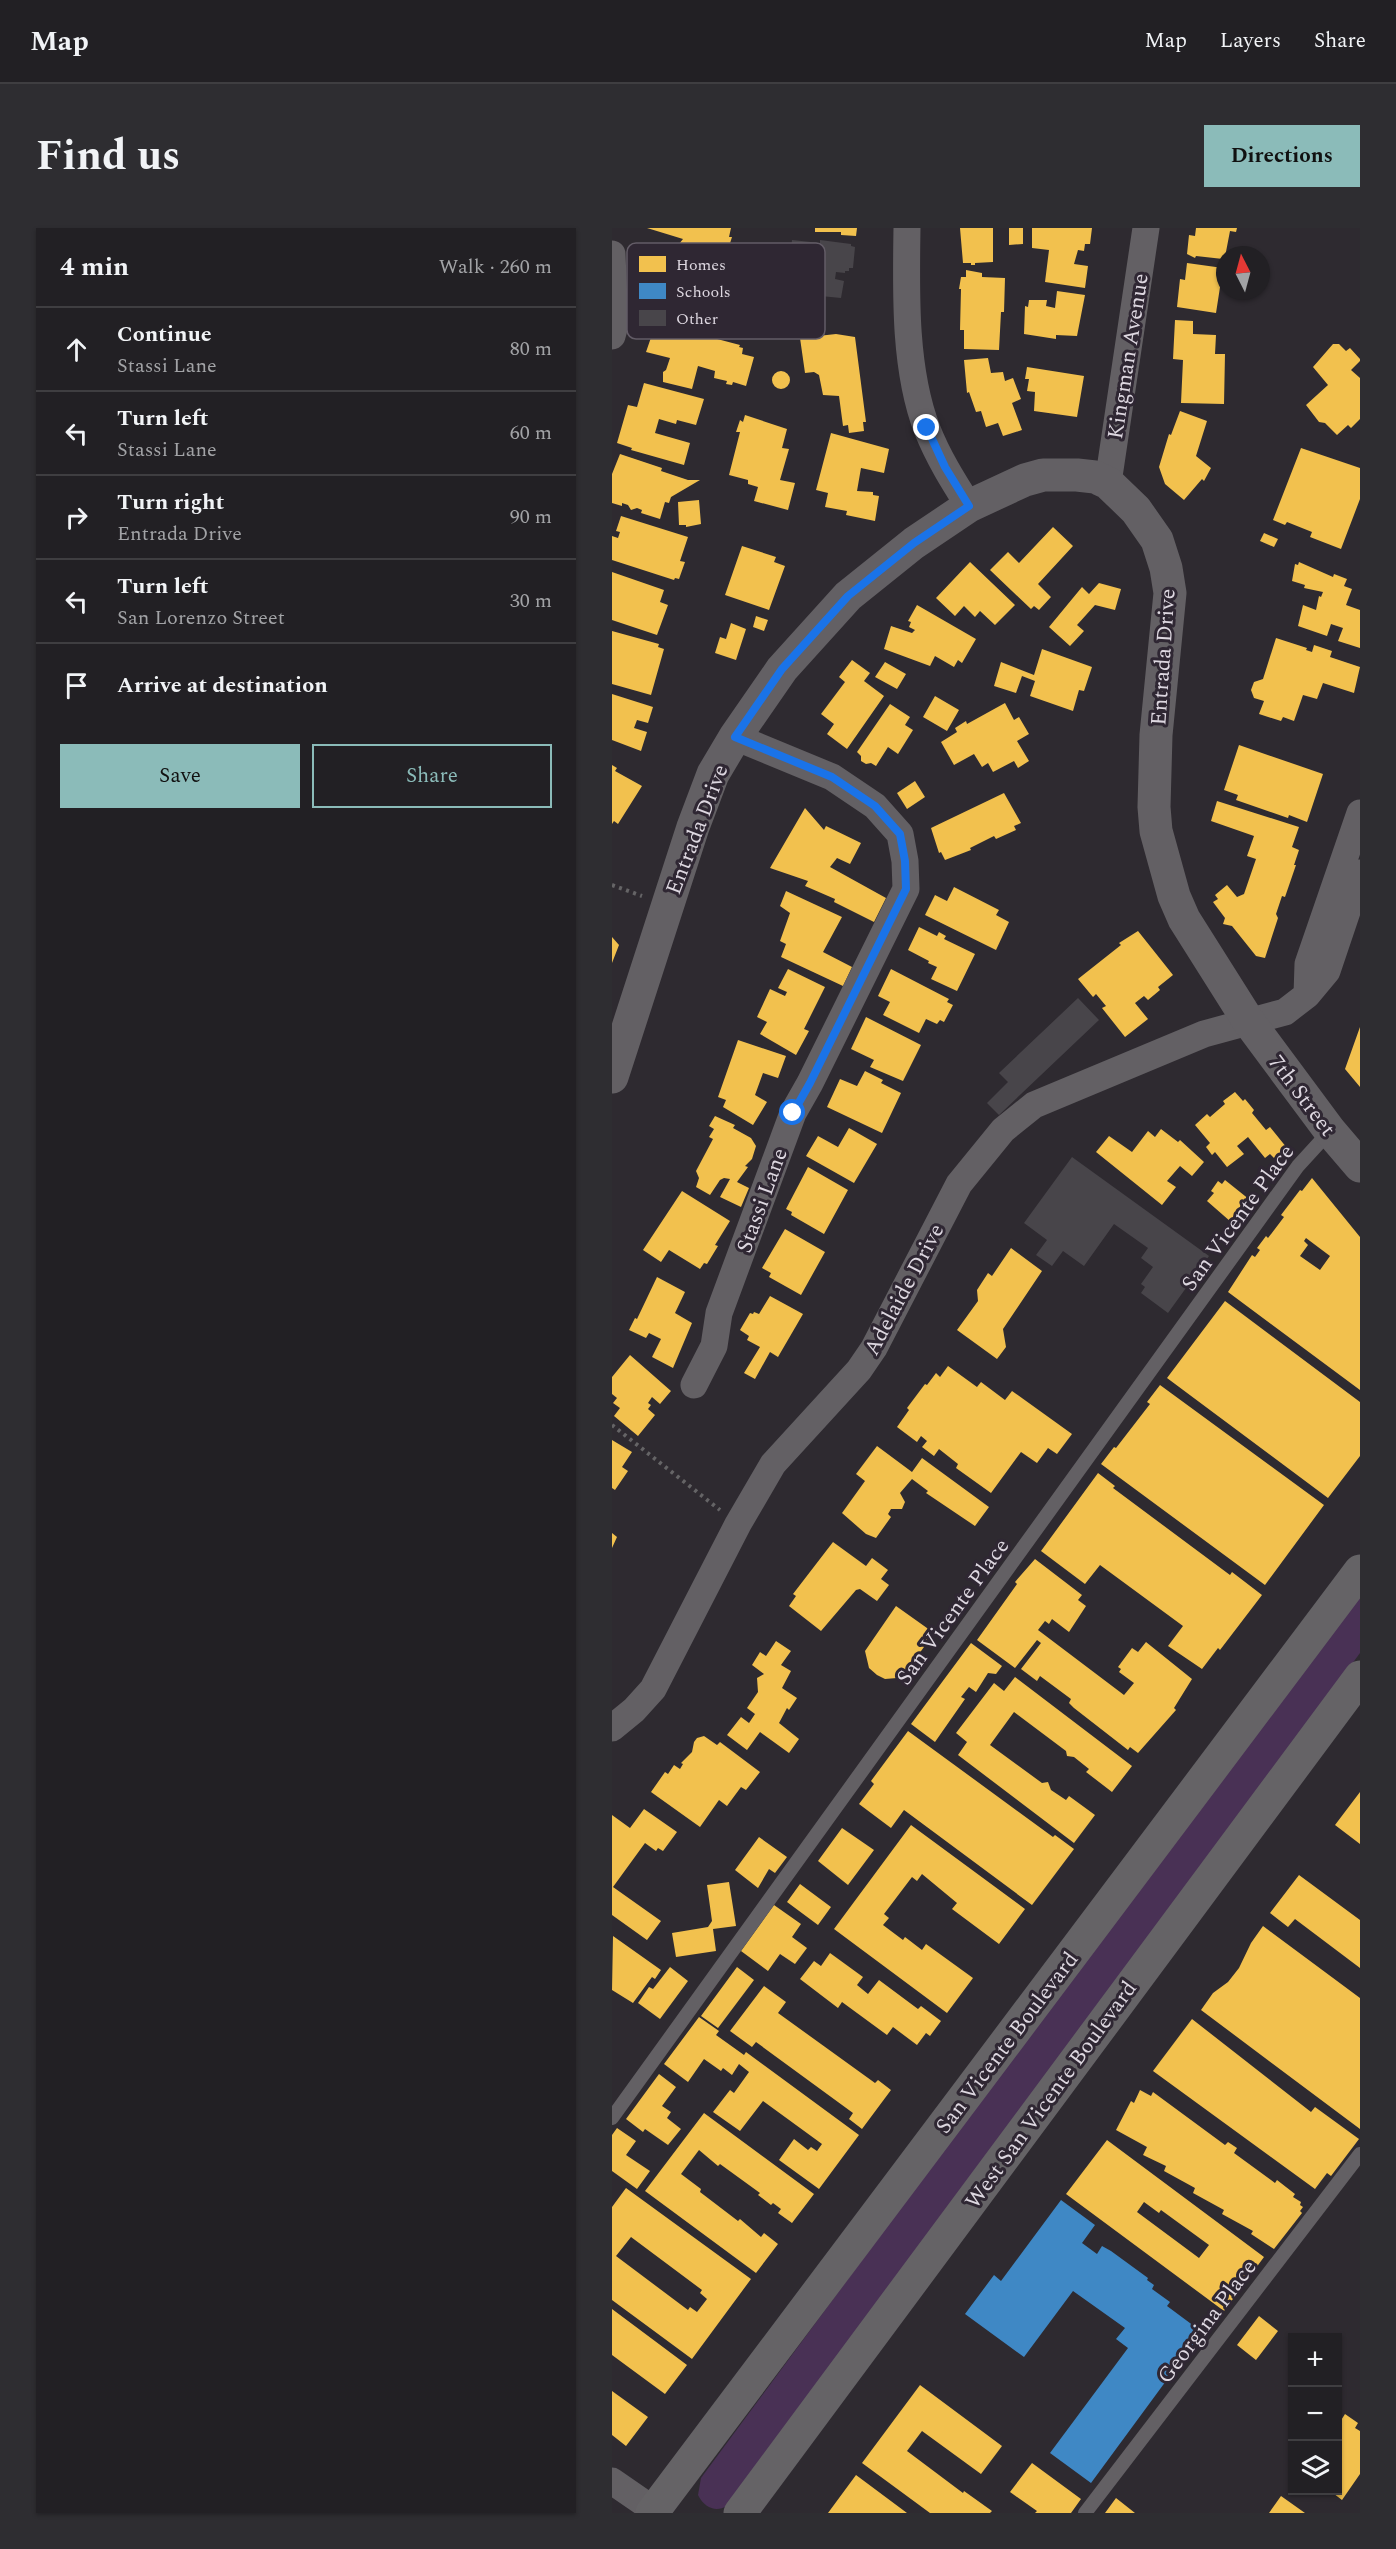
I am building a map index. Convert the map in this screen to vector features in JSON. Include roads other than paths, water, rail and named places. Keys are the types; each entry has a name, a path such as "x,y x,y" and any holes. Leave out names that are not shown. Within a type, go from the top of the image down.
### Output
{"main road":[{"name":"San Vicente Boulevard","path":"655,2512 1360,1571"},
{"name":"West San Vicente Boulevard","path":"740,2513 1360,1677"}],"street":[{"path":"907,228 906,276 915,385 931,438 945,467 969,506"},
{"name":"Kingman Avenue","path":"1108,483 1146,228"},
{"path":"612,254 615,325 612,336"},
{"name":"Entrada Drive","path":"612,1077 693,827 713,774 735,737 782,669 848,596 914,543 969,506 1008,487 1043,475 1095,477 1108,483 1136,510 1156,540 1166,568 1170,593 1154,771 1154,807 1164,861 1174,896 1184,919 1249,1022"},
{"name":"Stassi Lane","path":"694,1385 714,1346 719,1313 793,1113 906,889 905,861 900,834 875,806 832,777 735,737"},
{"path":"1308,995 1308,964 1360,816"},
{"name":"Adelaide Drive","path":"612,1728 634,1710 653,1689 738,1524 773,1464 859,1370 874,1348 959,1184 1003,1130 1034,1105 1204,1034 1284,1012 1308,995 1326,971 1360,873"},
{"name":"7th Street","path":"1249,1022 1330,1131 1360,1166"},
{"path":"612,2481 655,2512"}],"lane":[{"name":"San Vicente Place","path":"612,2118 1298,1166 1330,1131"},
{"name":"Georgina Place","path":"1085,2513 1360,2154"}]}
